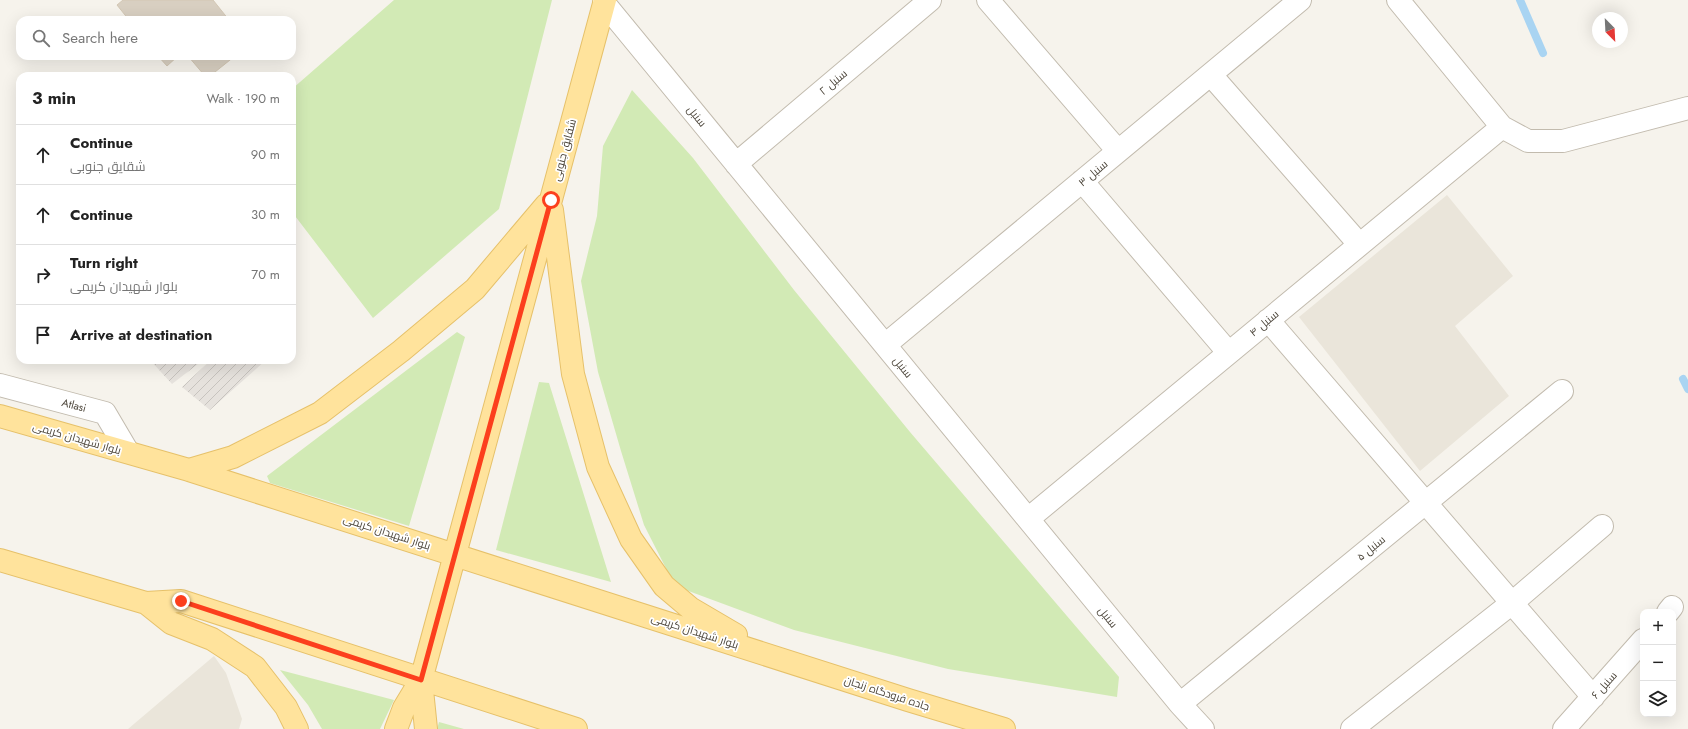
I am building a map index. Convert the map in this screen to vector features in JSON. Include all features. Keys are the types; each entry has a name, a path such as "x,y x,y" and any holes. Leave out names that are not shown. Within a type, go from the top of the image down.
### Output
{"main road":[{"name":"شقایق جنوبی","path":"421,680 604,1"},
{"path":"190,470 233,457 320,413 401,352 475,289 551,200"},
{"path":"551,200 573,374 598,467 631,539 664,586 690,608 771,656"},
{"name":"بلوار شهیدان کریمی","path":"0,416 190,470 771,656"},
{"path":"0,560 146,603 181,601 576,729"},
{"path":"146,603 171,623 212,639 254,667 286,707 297,729"},
{"name":"جاده فرودگاه زنجان","path":"771,656 900,698 1004,729"},
{"path":"396,729 404,708 421,680"},
{"path":"421,680 426,729"}],"street":[{"name":"سنبل ۲","path":"736,164 930,0"},
{"path":"988,0 1118,151"},
{"name":"سنبل ۳","path":"885,345 1300,0"},
{"path":"1398,0 1502,127 1528,141 1563,141 1688,108"},
{"name":"سنبل","path":"604,1 736,164 1180,704 1203,729"},
{"path":"1211,75 1359,244"},
{"name":"سنبل ۴","path":"1028,519 1228,352 1502,127"},
{"path":"1082,181 1228,352"},
{"path":"1268,320 1593,696"},
{"name":"Atlasi","path":"0,385 105,413 128,452"},
{"name":"سنبل ۵","path":"1180,704 1562,391"},
{"path":"1352,729 1512,603 1602,526"},
{"name":"سنبل ۶","path":"1564,729 1640,643"}],"shaded area":[{"path":"1447,195 1513,276 1455,326 1509,396 1420,471 1299,317"},
{"path":"154,364 198,364 172,384"},
{"path":"207,364 262,364 210,410 182,387"},
{"path":"214,656 226,673 242,719 239,729 128,729"}],"green space":[{"path":"394,0 552,0 499,209 373,318 296,217 296,86"},
{"path":"632,90 693,158 794,290 910,432 1119,677 1117,697 948,669 794,630 675,586 644,525 621,451 598,372 581,281 597,216 603,146"},
{"path":"457,332 465,337 409,526 270,483 267,476"},
{"path":"539,382 549,383 611,582 496,550"},
{"path":"280,670 394,700 380,729 322,729 308,705"},
{"path":"439,722 464,729 437,729"}],"building":[{"path":"123,0 213,0 226,16 126,16 117,5"},
{"path":"162,60 174,60 167,66"},
{"path":"191,60 230,60 215,72 202,72"}],"waterway":[{"path":"1520,0 1543,53"},
{"path":"1683,379 1688,389"}],"route":[{"path":"181,601 421,680 551,200"}]}
